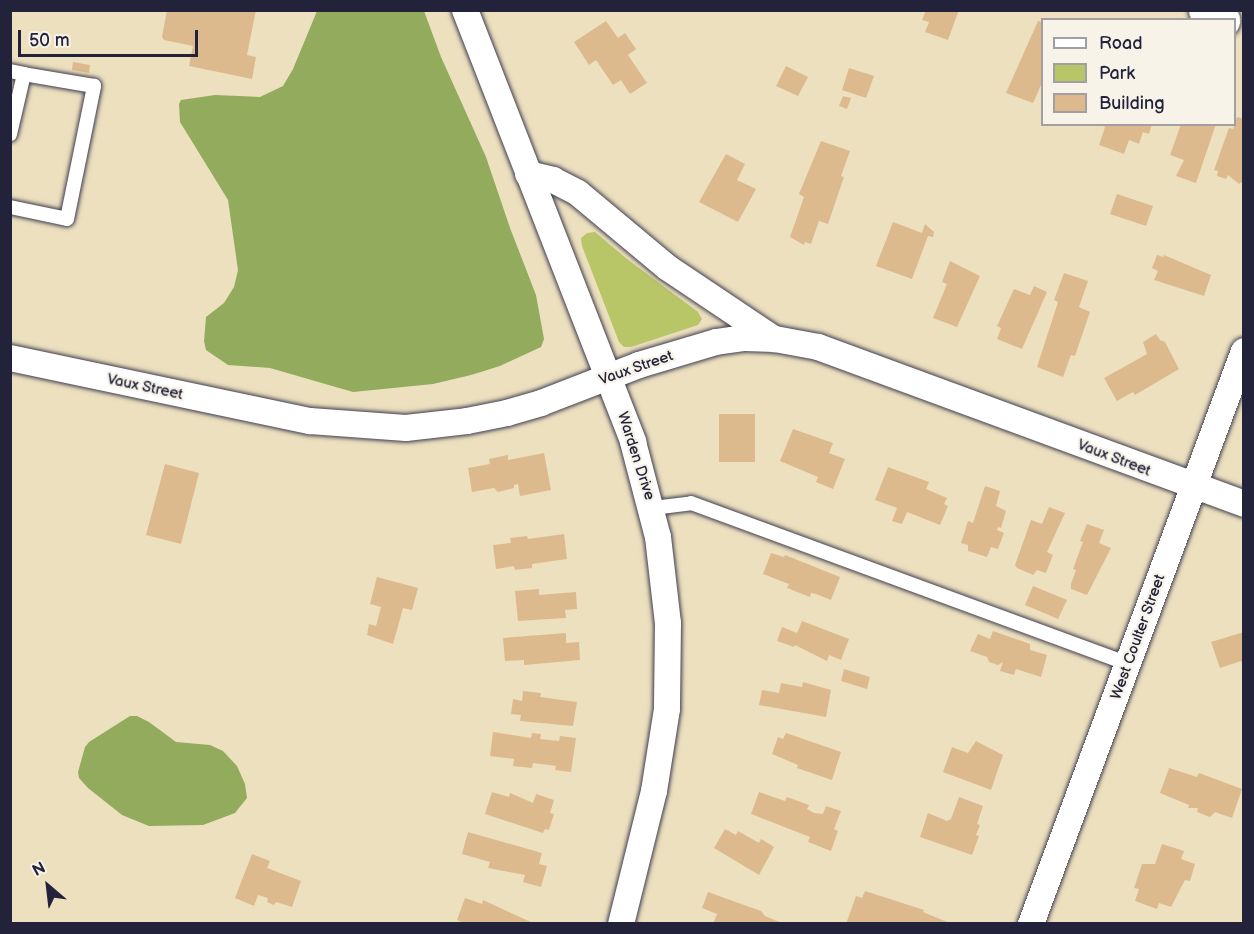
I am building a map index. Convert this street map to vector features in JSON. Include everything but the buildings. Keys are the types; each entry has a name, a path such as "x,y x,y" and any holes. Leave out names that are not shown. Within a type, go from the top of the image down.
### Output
{"main road":[{"path":"1205,10 1219,18"}],"street":[{"name":"Warden Drive","path":"465,10 633,442 653,508 665,583 668,623 667,709 654,791 621,924"},
{"path":"528,174 553,180 578,193 668,268 775,339"},
{"name":"Vaux Street","path":"10,358 275,414 378,428 436,426 507,413 670,355 716,342 745,338 775,339 818,347 1244,504"},
{"name":"West Coulter Street","path":"1031,924 1244,351"}],"lane":[{"path":"10,134 17,73 94,86 67,219 10,207"},
{"path":"653,508 691,503 1128,664"}],"green space":[{"path":"317,11 424,11 441,57 486,157 536,295 544,339 541,347 500,366 471,375 433,384 353,392 270,368 228,365 206,350 204,341 206,317 224,303 234,287 238,270 228,200 180,122 179,104 181,100 215,95 260,97 283,86 293,69"},
{"path":"595,232 698,312 702,319 698,325 631,347 624,347 619,342 582,246 581,238 587,233"},
{"path":"130,716 137,716 149,722 176,742 210,745 223,751 237,766 245,784 247,798 235,813 203,825 149,826 122,815 88,788 79,778 78,772 85,747 89,742"}]}
